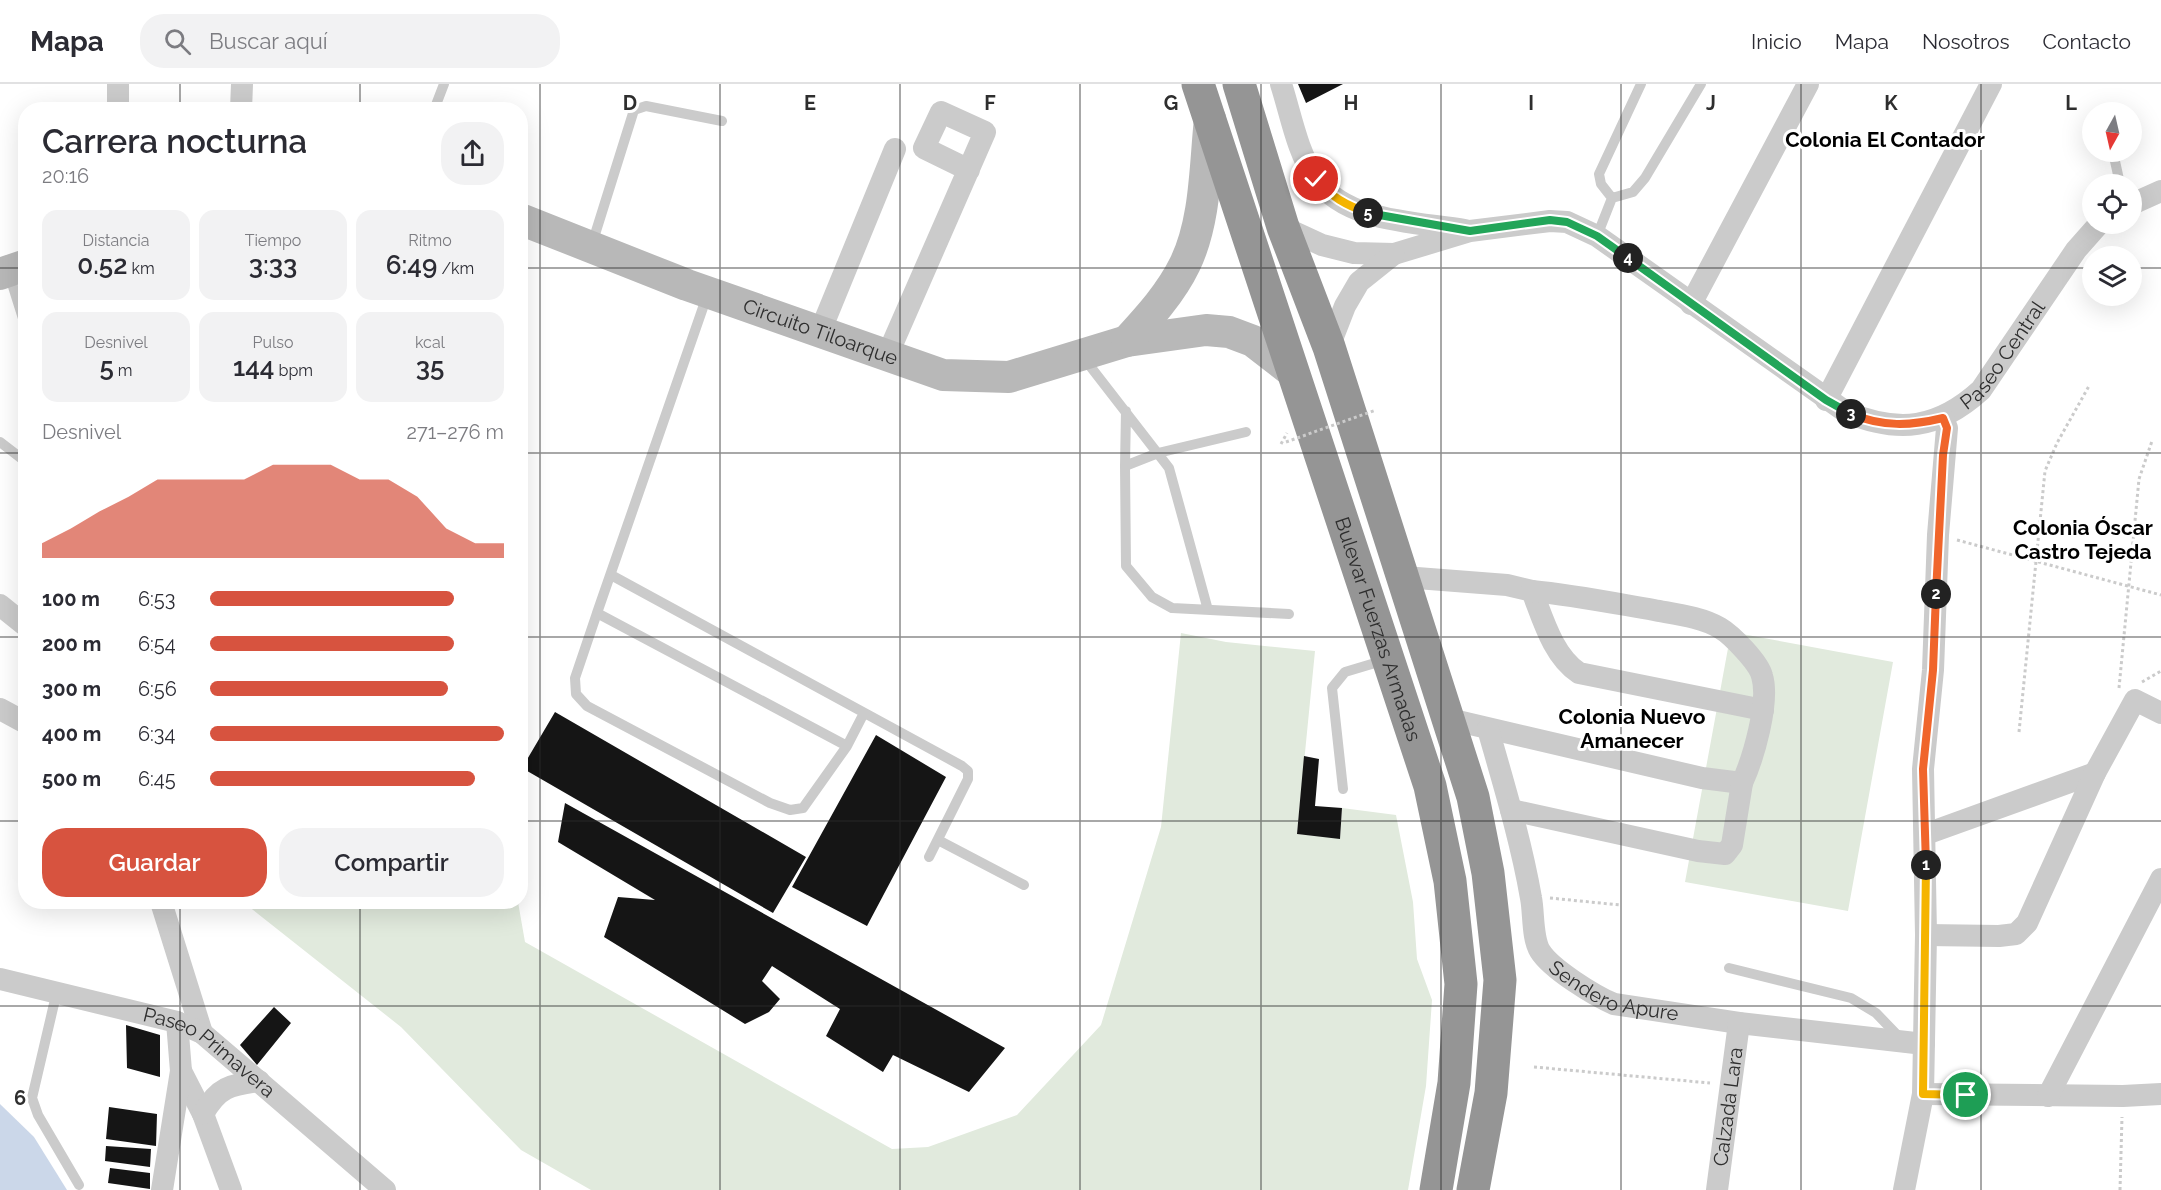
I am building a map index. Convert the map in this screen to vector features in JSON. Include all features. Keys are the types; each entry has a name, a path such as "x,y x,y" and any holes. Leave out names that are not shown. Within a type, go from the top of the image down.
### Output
{"highway":[{"name":"Bulevar Fuerzas Armadas","path":"1198,84 1430,786 1450,880 1461,984 1454,1083 1436,1190"},
{"name":"Bulevar Fuerzas Armadas","path":"1239,84 1283,227 1329,347 1473,797 1488,873 1500,980 1491,1093 1473,1190"}],"street":[{"path":"118,84 118,102"},
{"path":"241,102 242,84"},
{"path":"1281,84 1304,156 1316,179 1329,194 1348,206 1374,214 1470,231"},
{"path":"1691,304 1808,84"},
{"path":"1826,400 1991,84"},
{"path":"1127,341 1161,303 1186,263 1197,226 1203,193 1210,119"},
{"path":"820,332 895,148"},
{"path":"887,356 969,170"},
{"path":"2142,200 2161,191"},
{"name":"Paseo Central","path":"1283,227 1322,245 1354,253 1394,254 1470,231 1550,220 1567,222 1597,236 1846,412 1875,424 1914,425 1943,418 1961,408 1981,390 2076,250 2090,234"},
{"name":"Circuito Tiloarque","path":"528,222 708,293 943,375 1009,376 1127,341 1206,330 1229,332 1253,341 1293,372"},
{"name":"Paseo Central","path":"1329,347 1345,306 1359,282 1394,254"},
{"path":"1904,1190 1923,1094 1914,1043 1926,935 1926,834 1923,769 1933,670 1938,535 1947,428 1943,418"},
{"path":"1404,577 1507,585 1688,617 1720,628 1743,648 1762,676 1763,710 1749,767 1742,783 1732,845 1725,854 1698,851 1511,810"},
{"path":"1532,591 1553,641 1568,666 1579,673 1763,710"},
{"path":"0,605 18,620"},
{"path":"1926,935 1999,936 2016,934 2027,923 2095,773 2135,700 2161,713"},
{"path":"0,709 18,719"},
{"path":"1449,719 1702,778 1742,783"},
{"name":"Sendero Apure","path":"1488,729 1511,810 1531,897 1538,948 1545,958 1601,999 1614,1004 1739,1023 1914,1043"},
{"path":"1926,834 2095,773"},
{"path":"2048,1096 2161,879"},
{"path":"163,909 202,1033"},
{"name":"Paseo Primavera","path":"0,979 177,1022 202,1033 385,1190"},
{"path":"162,1190 181,1071 177,1022"},
{"name":"Calzada Lara","path":"1717,1190 1739,1023"},
{"path":"181,1071 203,1114 231,1190"},
{"path":"203,1114 212,1098 221,1090 259,1081"},
{"path":"1923,1094 2048,1096 2161,1094"}],"lane":[{"path":"437,102 444,84"},
{"path":"1612,198 1601,184 1599,174 1641,84"},
{"path":"1612,198 1633,192 1645,178 1701,84"},
{"path":"591,247 634,110 646,106 722,121"},
{"path":"1597,236 1612,198"},
{"path":"18,234 15,269 18,285"},
{"path":"708,293 575,678 576,694 587,706 790,810 803,808 847,746 864,713"},
{"path":"1082,355 1169,468 1208,610"},
{"path":"1125,411 1126,566 1152,597 1172,608 1289,614"},
{"path":"1125,466 1158,453 1246,432"},
{"path":"0,442 18,456"},
{"path":"611,574 968,771 968,779 929,858"},
{"path":"597,613 847,746"},
{"path":"1343,789 1332,687 1345,672 1388,659"},
{"path":"938,840 1024,885"},
{"path":"1729,968 1851,998 1872,1009 1914,1043"},
{"path":"57,991 32,1098 38,1115 79,1185"}],"path":[{"path":"2019,732 2045,471 2057,443 2089,386"},
{"path":"1281,444 1381,408"},
{"path":"2135,700 2118,687 2139,479 2152,441"},
{"path":"1938,535 2161,595"},
{"path":"1531,897 1581,899 1620,905"},
{"path":"1534,1067 1730,1084"},
{"path":"2120,1190 2123,1096"}],"shaded area":[{"path":"1731,632 1893,662 1848,911 1685,882"},
{"path":"1181,633 1226,642 1315,651 1297,834 1340,838 1342,808 1396,815 1413,902 1417,959 1432,1000 1426,1086 1408,1190 591,1190 521,1150 401,1027 252,909 519,909 525,942 892,1149 928,1147 1017,1115 1101,1025 1161,827"}],"water":[{"path":"0,1104 34,1137 67,1190 0,1190"}],"building":[{"path":"1298,84 1343,84 1306,103"},
{"path":"555,712 806,857 773,913 528,771 528,758"},
{"path":"876,735 946,777 867,926 792,887"},
{"path":"1304,756 1319,759 1315,806 1342,808 1340,839 1297,834"},
{"path":"565,803 1005,1048 969,1092 893,1055 883,1072 826,1036 840,1009 772,966 762,981 780,999 769,1012 745,1024 604,937 618,897 655,900 558,842"},
{"path":"274,1007 291,1023 257,1065 240,1045"},
{"path":"126,1025 160,1035 160,1077 127,1068"},
{"path":"109,1107 157,1114 156,1146 106,1139"},
{"path":"106,1146 151,1149 150,1167 105,1161"},
{"path":"110,1168 150,1173 150,1189 108,1183"}],"district":[{"name":"Colonia El Contador","path":"1885,140"},
{"name":"Colonia Óscar Castro Tejeda","path":"2083,540"},
{"name":"Colonia Nuevo Amanecer","path":"1632,729"}],"route":[{"path":"1316,179 1329,194 1348,206 1374,214 1470,231 1550,220 1567,222 1597,236 1846,412 1875,424 1914,425 1943,418 1947,428 1938,535 1933,670 1923,769 1926,834 1926,935 1923,1094 1966,1095"}]}
